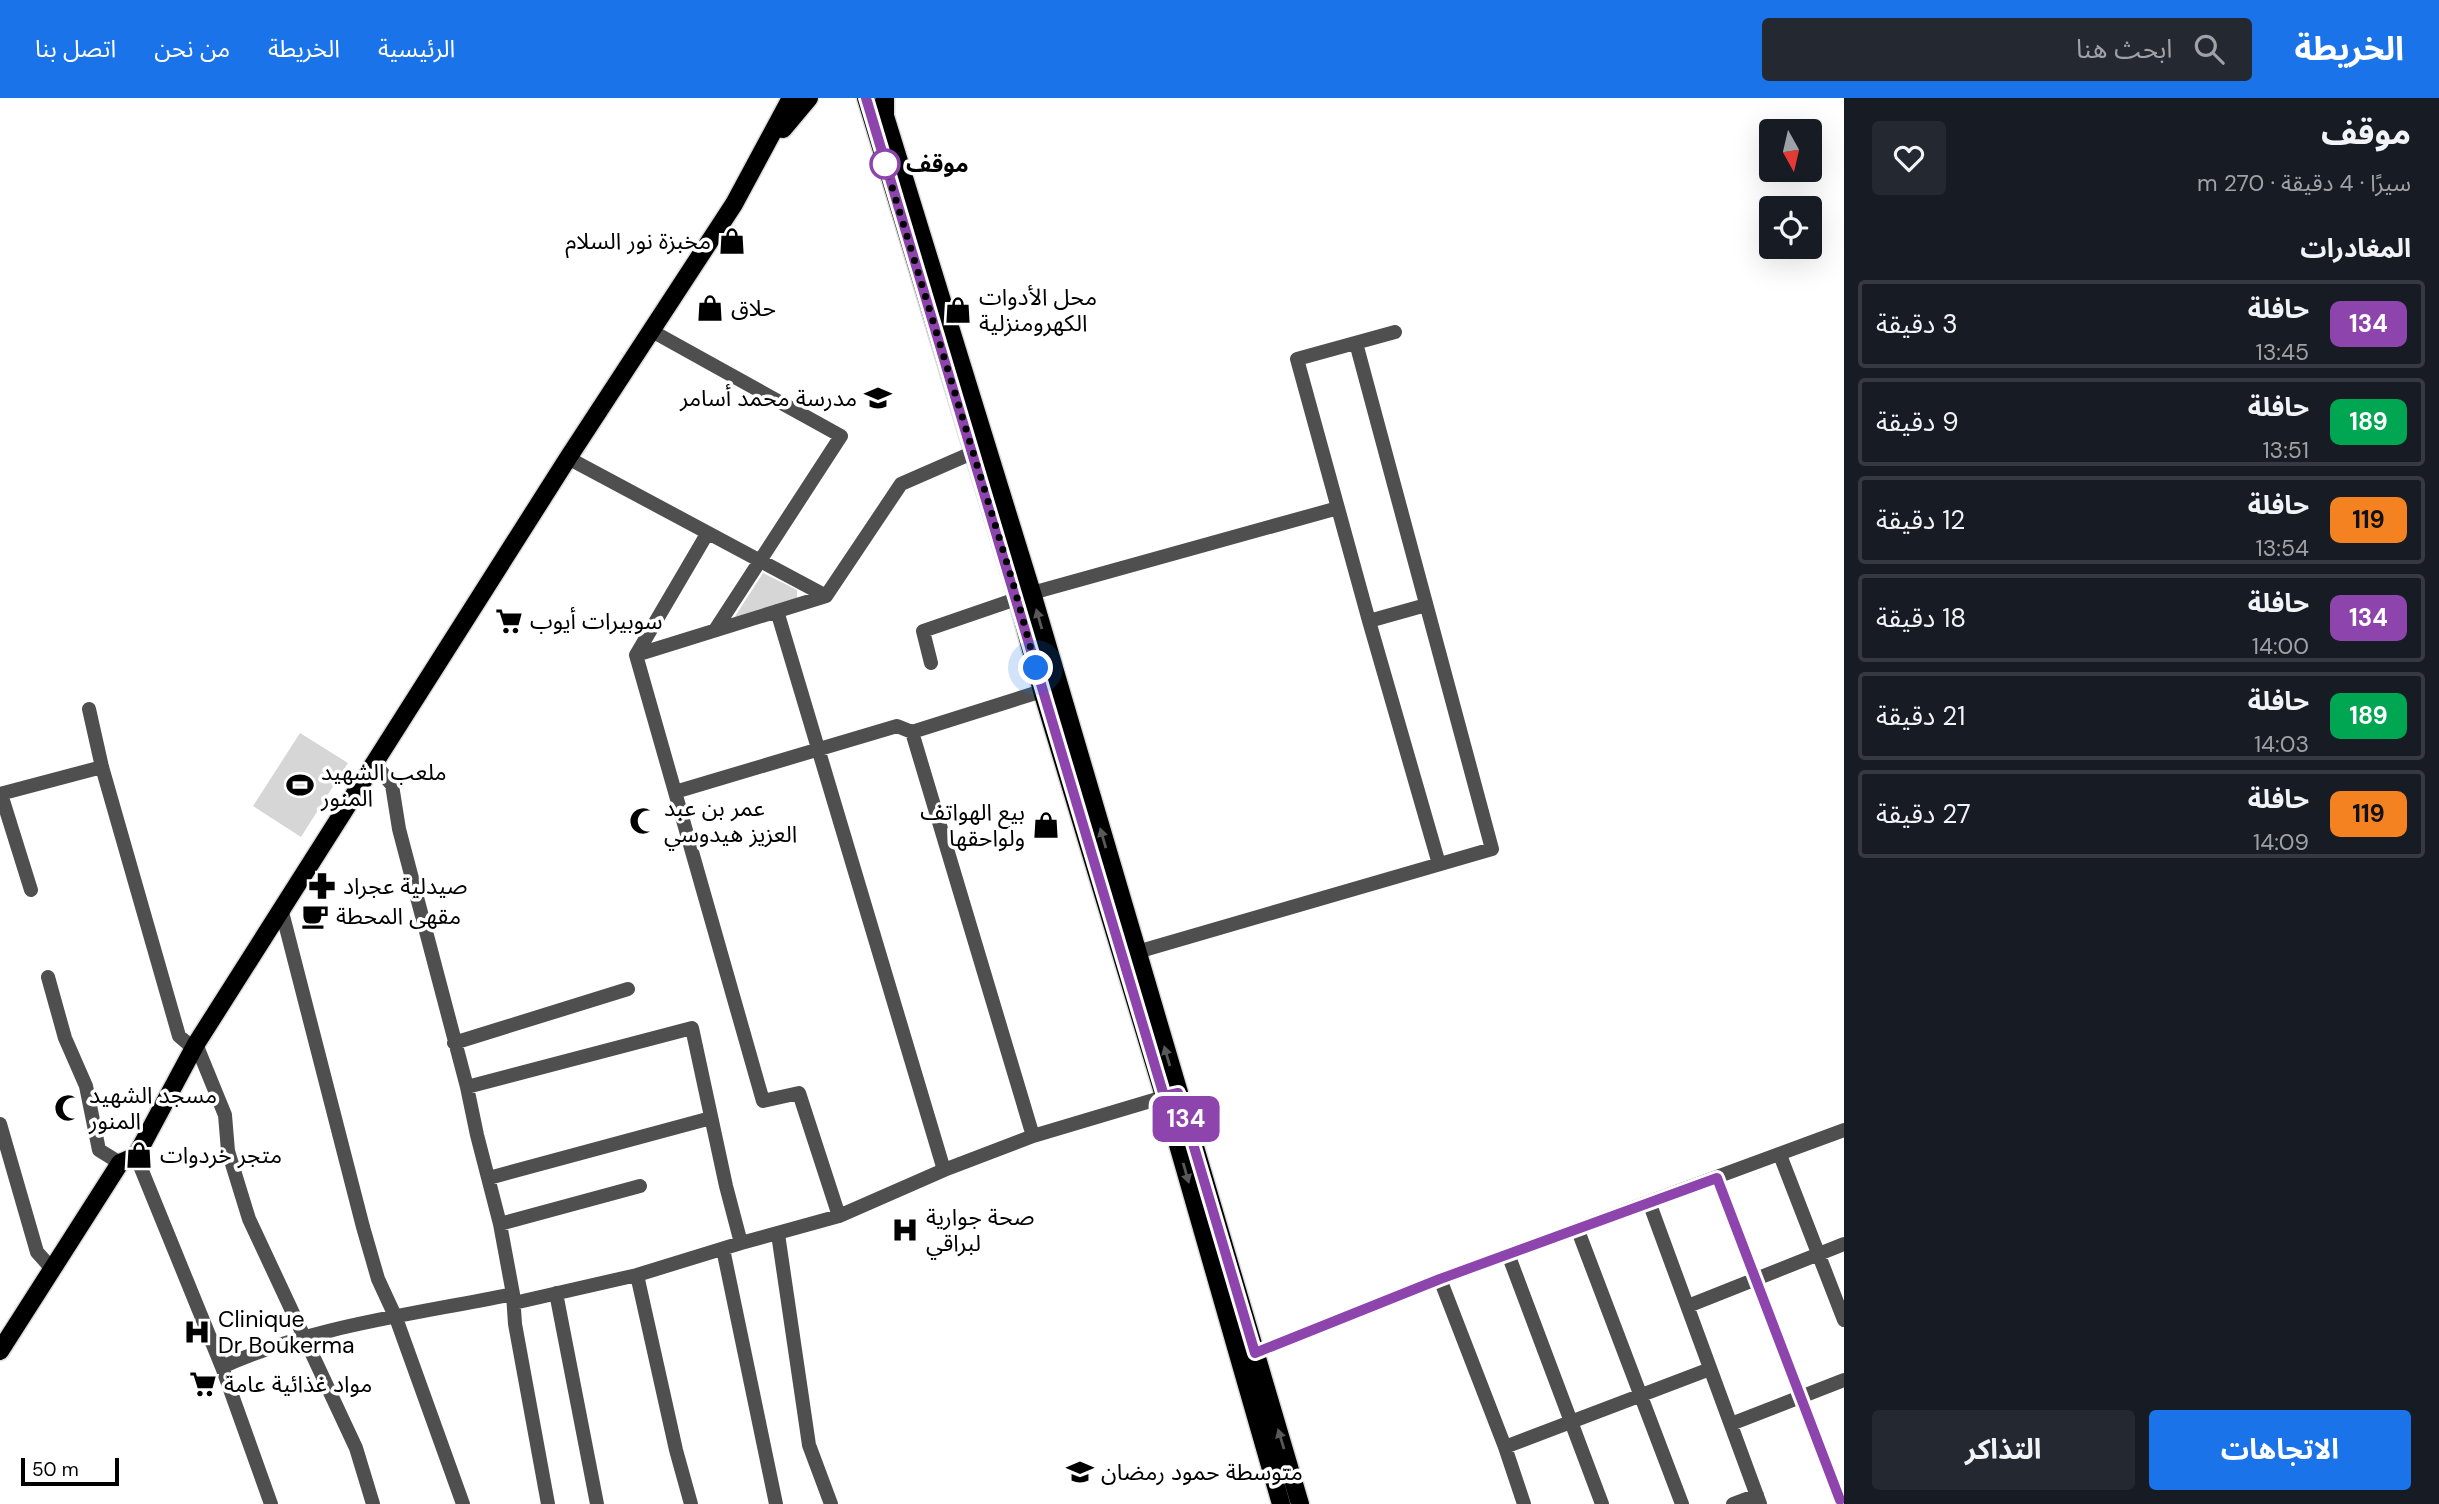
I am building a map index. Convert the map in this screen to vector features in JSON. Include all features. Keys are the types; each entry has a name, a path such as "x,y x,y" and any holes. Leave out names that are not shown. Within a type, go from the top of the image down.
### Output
{"main road":[{"path":"0,1351 52,1269 128,1160 281,908 650,330 734,204 792,98"},
{"path":"761,156 809,98"},
{"path":"866,98 972,453 1024,596 1042,691 1255,1353 1300,1504"},
{"path":"885,98 885,116 1024,596 1137,952 1171,1095 1281,1504"}],"street":[{"path":"650,330 841,436 715,630"},
{"path":"1395,332 1297,359 1439,864"},
{"path":"1137,952 1492,849 1356,343"},
{"path":"636,655 826,596 901,484 972,453"},
{"path":"568,458 826,596"},
{"path":"932,663 923,631 1024,596 1338,508"},
{"path":"708,534 636,655 763,1101 799,1093 839,1216"},
{"path":"1369,621 1426,605"},
{"path":"777,611 944,1170"},
{"path":"674,792 897,726 912,732 1042,691"},
{"path":"89,709 102,767 179,1036 195,1046 225,1115 228,1151 249,1219 356,1448 373,1504"},
{"path":"912,732 1033,1136"},
{"path":"375,764 392,785 398,829 444,995 500,1224 514,1299 515,1324 548,1504"},
{"path":"31,890 1,794 102,767"},
{"path":"281,908 378,1279 396,1318 463,1504"},
{"path":"48,977 65,1038 86,1086 99,1150 128,1160 222,1367 271,1504"},
{"path":"454,1043 628,989"},
{"path":"467,1087 692,1028 741,1243"},
{"path":"222,1367 243,1357 323,1332 556,1293 637,1275 839,1216 944,1170 1033,1136 1171,1095"},
{"path":"489,1178 711,1118"},
{"path":"0,1124 37,1252 52,1269"},
{"path":"1255,1353 1440,1279 1844,1130"},
{"path":"1780,1155 1844,1320"},
{"path":"1717,1178 1840,1500"},
{"path":"500,1224 640,1186"},
{"path":"1649,1202 1758,1499 1733,1504"},
{"path":"1577,1228 1682,1504"},
{"path":"778,1234 809,1445 831,1504"},
{"path":"1688,1306 1844,1244"},
{"path":"723,1249 776,1504"},
{"path":"1508,1254 1602,1504"},
{"path":"637,1275 676,1450 691,1504"},
{"path":"1440,1279 1505,1447 1524,1504"},
{"path":"556,1293 597,1504"},
{"path":"1505,1447 1710,1369"},
{"path":"1731,1424 1844,1380"}],"shaded area":[{"path":"763,573 797,590 797,600 734,618"},
{"name":"ملعب الشهيد المنور","path":"300,733 348,763 301,837 253,806"}],"bus line":[{"name":"134","path":"866,98 1164,1096 1178,1093 1255,1353 1440,1279 1717,1178 1840,1500"}],"place":[{"name":"موقف","path":"885,164"},
{"name":"مخبزة نور السلام","path":"732,241"},
{"name":"حلاق","path":"710,308"},
{"name":"محل الأدوات الكهرومنزلية","path":"958,310"},
{"name":"مدرسة محمد أسامر","path":"878,398"},
{"name":"سوبيرات أيوب","path":"509,621"},
{"name":"ملعب الشهيد المنور","path":"300,785"},
{"name":"عمر بن عبد العزيز هيدوسي","path":"643,821"},
{"name":"بيع الهواتف ولواحقها","path":"1046,825"},
{"name":"صيدلية عجراد","path":"322,886"},
{"name":"مقهى المحطة","path":"315,916"},
{"name":"مسجد الشهيد المنور","path":"68,1108"},
{"name":"متجر خردوات","path":"139,1155"},
{"name":"صحة جوارية لبراقي","path":"905,1230"},
{"name":"Clinique Dr Boukerma","path":"197,1332"},
{"name":"مواد غذائية عامة","path":"203,1384"},
{"name":"متوسطة حمود رمضان","path":"1080,1472"}],"route":[{"path":"885,164 1013,583 1036,668"}]}
